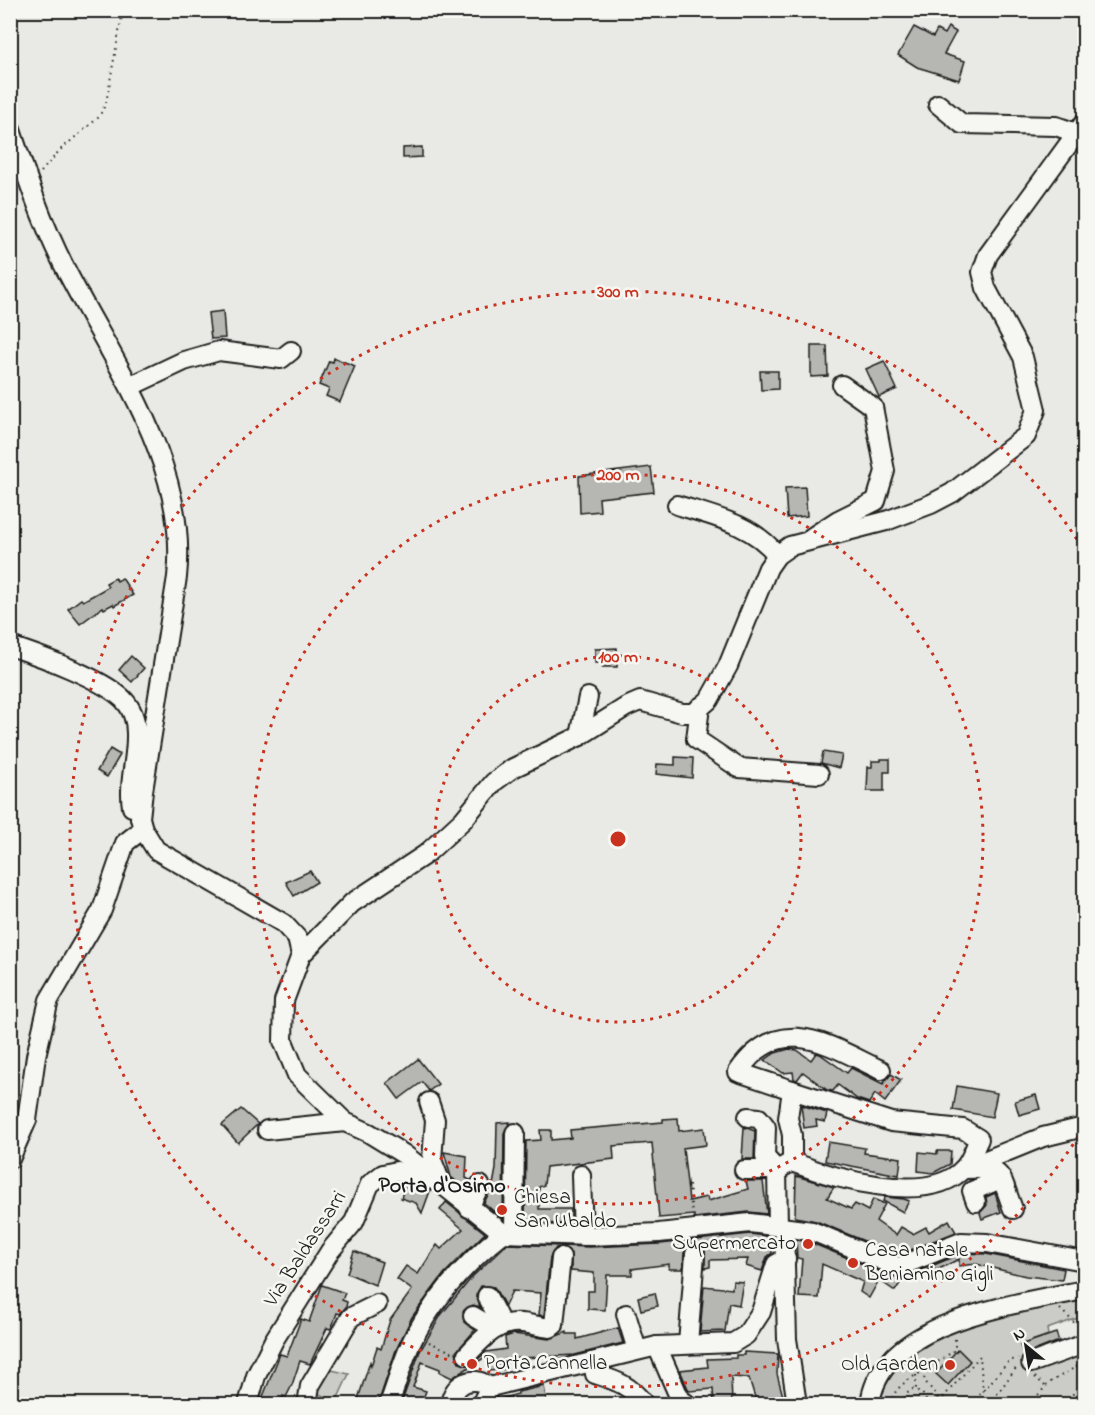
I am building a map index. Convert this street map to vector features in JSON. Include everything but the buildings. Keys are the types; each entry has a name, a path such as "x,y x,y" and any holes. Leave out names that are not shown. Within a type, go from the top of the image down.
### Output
{"street":[{"path":"938,104 962,124 1080,128"},
{"path":"10,127 29,185 65,269 131,386 169,488 177,522 180,555 141,824 125,843 102,910 49,1000 36,1056 27,1120 10,1159"},
{"path":"1080,128 988,255 982,272 995,307 1023,357 1036,410 1026,436 952,493 931,504 886,521 790,546 777,555 768,568 728,666 709,700 694,712 682,713 640,701 626,706 580,736 513,768 494,782 464,820 426,854 352,903 301,955 284,1001 283,1041 297,1075 345,1122 369,1133 405,1155 469,1208 509,1232 562,1245 583,1236 659,1233 728,1224 813,1231 898,1267 909,1265 941,1248 961,1242 987,1243 1084,1261"},
{"path":"131,386 200,355 219,351 281,359 291,351"},
{"path":"802,544 838,519 876,501 885,471 873,407 842,385"},
{"path":"677,504 740,526 768,543 777,555"},
{"path":"10,646 34,654 124,699 133,712 136,733 131,797 134,813 156,850 283,922 297,938 301,955"},
{"path":"580,736 588,697"},
{"path":"700,707 696,739 739,768 819,774"},
{"path":"881,1070 847,1054 793,1036 768,1042 748,1057 738,1072 891,1122 963,1129 978,1139 964,1169"},
{"path":"792,1090 788,1118 792,1135 785,1166 781,1227 786,1259 787,1339 797,1404"},
{"path":"429,1102 435,1120 432,1160 440,1183"},
{"path":"748,1117 759,1118 766,1127 765,1157 785,1166 865,1184 904,1187 941,1183 964,1169 1043,1137 1084,1127"},
{"path":"267,1130 345,1122"},
{"path":"389,1404 415,1336 454,1279 509,1232 516,1133"},
{"path":"744,1170 785,1166"},
{"path":"964,1169 992,1168 998,1172 1013,1209"},
{"name":"Via Baldassarri","path":"248,1404 256,1376 274,1340 330,1251 354,1222 369,1184 383,1174 397,1171 440,1183"},
{"path":"582,1175 583,1236"},
{"path":"976,1202 972,1191 1001,1179"},
{"path":"469,1208 480,1185"},
{"path":"467,1355 498,1327 521,1323 550,1328 554,1325 562,1245"},
{"path":"688,1344 695,1254"},
{"path":"450,1404 452,1396 461,1383 472,1380 490,1387 657,1346 733,1343 746,1335 761,1312 776,1264 786,1259"},
{"path":"870,1404 872,1387 889,1362 945,1323 1084,1290"},
{"path":"487,1296 498,1327"},
{"path":"308,1404 310,1386 351,1317 377,1304"},
{"path":"626,1314 637,1350"},
{"path":"473,1316 498,1327"},
{"path":"1030,1367 1084,1344"},
{"path":"657,1346 680,1399 687,1404"},
{"path":"593,1362 595,1374 624,1383 644,1404"},
{"path":"481,1404 490,1387"}],"path":[{"path":"29,185 60,150 99,117 106,103 123,10"},
{"path":"689,1185 694,1228"},
{"path":"1049,1297 1084,1332"},
{"path":"415,1336 460,1356 467,1355"},
{"path":"891,1404 892,1398 916,1375 955,1350 957,1336"},
{"path":"926,1370 924,1380 940,1403 980,1356 983,1393"},
{"path":"972,1404 1009,1361 1019,1358 1017,1367 990,1404"},
{"path":"1030,1404 1057,1376 1084,1362"},
{"path":"1030,1367 1045,1386"},
{"path":"916,1375 916,1390"},
{"path":"1065,1404 1084,1380"},
{"path":"904,1404 905,1395 916,1390 922,1392 928,1404"},
{"path":"1081,1404 1084,1401"}],"shaded area":[{"path":"1079,1299 1084,1308 1084,1316 1047,1329 1048,1335 1020,1345 1029,1370 1084,1349 1084,1404 878,1404 881,1387 910,1352 949,1327"},
{"path":"323,1368 349,1374 336,1402 311,1390"}],"place":[{"name":"Chiesa San Ubaldo","path":"502,1210"},
{"name":"Supermercato","path":"808,1244"},
{"name":"Casa natale Beniamino Gigli","path":"853,1263"},
{"name":"Porta Cannella","path":"472,1364"},
{"name":"Old Garden","path":"950,1365"}],"district":[{"name":"Porta d'Osimo","path":"442,1187"}]}
